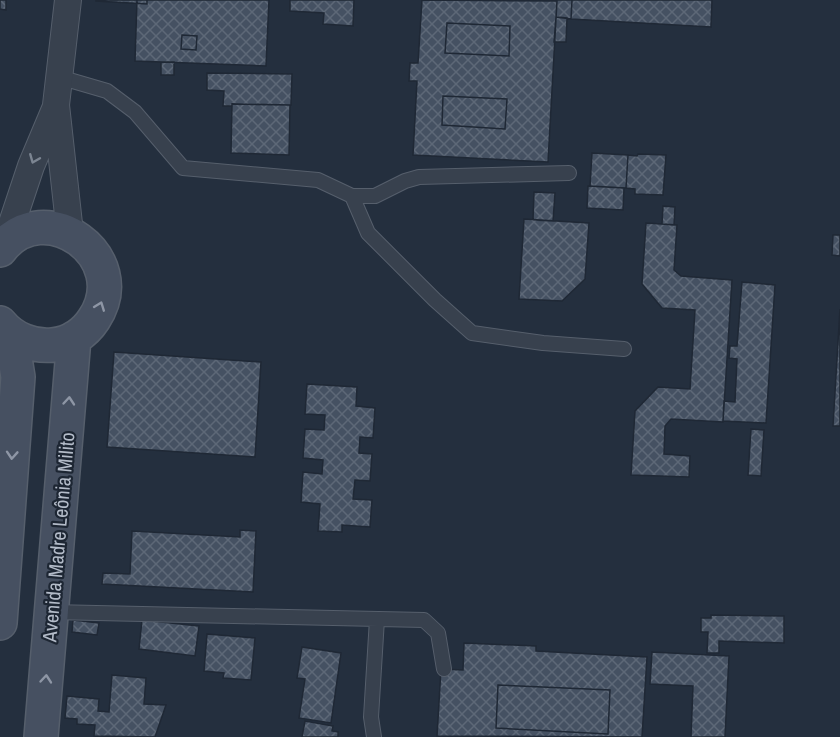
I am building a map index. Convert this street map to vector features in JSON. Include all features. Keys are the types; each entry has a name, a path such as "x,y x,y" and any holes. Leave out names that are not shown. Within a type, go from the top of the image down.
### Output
{"main road":[{"path":"3,247 19,234 35,229 52,228 70,233 85,243 96,257 103,275 104,293 99,311 89,326 74,338 58,344 42,346 26,342 5,329"},
{"path":"0,623 18,377 5,329"},
{"name":"Avenida Madre Leônia Milito","path":"41,737 74,338"}],"street":[{"path":"68,0 56,105 70,233"},
{"path":"3,247 31,166 56,105"}],"lane":[{"path":"59,77 107,91 135,112 183,168 318,180 352,196 375,196 405,181 419,177 569,173"},
{"path":"352,196 368,234 472,333 543,343 624,349"},
{"path":"51,612 424,620 438,633 444,669"},
{"path":"374,737 372,717 377,619"}],"building":[{"path":"0,0 6,0 6,10 0,9"},
{"path":"137,0 269,0 266,66 135,61"},
{"path":"147,0 147,4 96,1"},
{"path":"290,0 354,0 353,26 323,24 324,13 290,11"},
{"path":"422,0 557,1 548,162 413,155 417,81 409,81 410,63 418,63"},
{"path":"537,0 572,0 571,19 556,17 557,1"},
{"path":"572,0 712,0 711,27 571,19"},
{"path":"556,17 567,18 566,42 554,42"},
{"path":"447,23 510,26 509,56 445,53"},
{"path":"182,35 197,36 196,50 181,49"},
{"path":"161,62 174,62 174,75 161,75"},
{"path":"207,73 292,74 291,105 232,104 232,106 223,106 224,91 207,90"},
{"path":"443,96 507,99 505,129 442,125"},
{"path":"232,104 290,105 289,155 231,153"},
{"path":"592,153 628,155 626,188 590,186"},
{"path":"638,154 666,155 663,195 635,194 635,189 626,188 628,155 637,156"},
{"path":"588,186 624,188 623,210 587,208"},
{"path":"534,192 555,193 553,221 533,220"},
{"path":"663,206 675,207 674,225 662,224"},
{"path":"524,219 589,223 585,279 562,301 519,299"},
{"path":"646,223 677,225 674,270 681,276 732,280 723,422 671,419 665,426 664,454 690,456 689,477 631,475 635,411 658,387 690,389 695,310 662,308 642,284"},
{"path":"833,235 840,235 840,256 832,255"},
{"path":"742,282 775,285 766,423 723,421 724,401 735,402 737,359 729,358 730,346 737,346"},
{"path":"840,309 840,426 833,426"},
{"path":"114,352 261,362 255,457 107,447"},
{"path":"307,384 357,387 356,406 375,408 373,438 360,437 359,453 372,454 370,481 355,480 353,499 372,500 370,527 342,525 342,532 318,531 320,504 301,502 303,472 322,474 323,460 303,458 305,429 324,430 325,415 305,414"},
{"path":"751,429 764,430 761,476 748,475"},
{"path":"240,530 256,531 253,592 102,584 103,573 130,574 132,531 240,537"},
{"path":"711,615 784,616 784,643 719,641 719,653 707,653 708,632 701,632 701,618 711,618"},
{"path":"73,620 99,623 97,635 72,632"},
{"path":"142,620 199,626 195,656 139,649"},
{"path":"207,634 255,638 251,680 223,678 224,673 204,671"},
{"path":"464,643 536,646 536,651 647,657 642,737 437,736 441,669 463,670"},
{"path":"302,647 341,653 331,723 299,718 305,679 297,678"},
{"path":"652,652 729,656 725,737 691,737 693,686 650,684"},
{"path":"112,675 146,678 144,704 166,705 155,737 94,736 95,725 77,724 77,719 65,718 67,696 99,699 98,711 109,712"},
{"path":"498,685 610,690 608,734 496,728"},
{"path":"305,721 333,726 332,731 338,732 338,737 302,737"}]}
